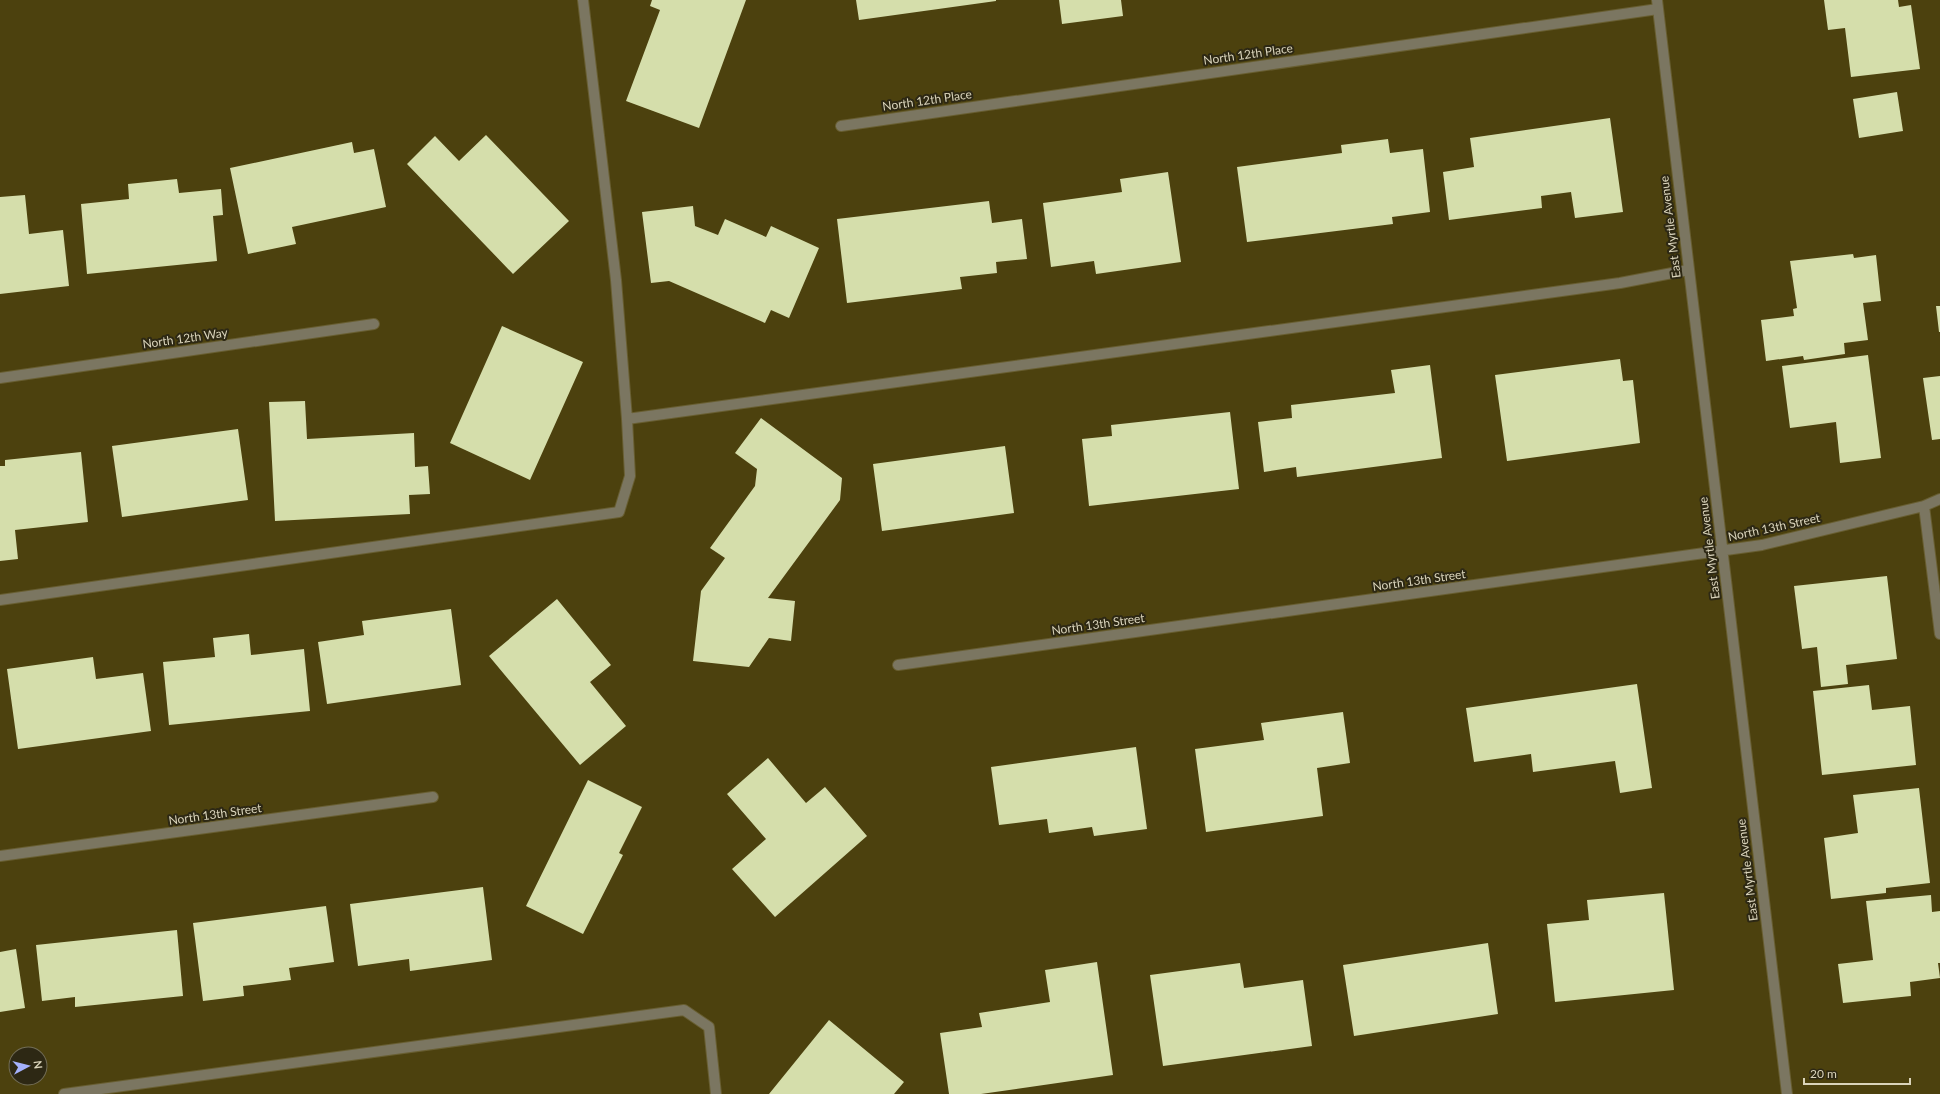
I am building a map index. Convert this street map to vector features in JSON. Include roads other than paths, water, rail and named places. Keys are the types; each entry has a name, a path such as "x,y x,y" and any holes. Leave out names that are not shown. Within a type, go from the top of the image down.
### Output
{"street":[{"path":"0,600 618,512 630,476 627,419 616,280 584,0"},
{"name":"North 12th Place","path":"841,126 1657,4"},
{"name":"East Myrtle Avenue","path":"1657,4 1787,1094"},
{"path":"627,419 1612,284 1688,270"},
{"name":"North 12th Way","path":"0,378 374,324"},
{"name":"North 13th Street","path":"898,665 1762,545 1924,506 1940,499"},
{"path":"1924,506 1940,634"},
{"name":"North 13th Street","path":"0,856 433,798"},
{"path":"64,1094 684,1010 708,1027 716,1094"}]}
